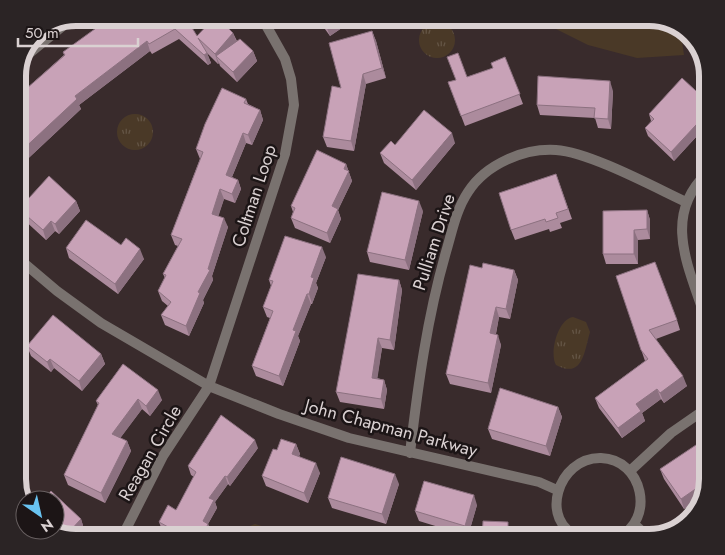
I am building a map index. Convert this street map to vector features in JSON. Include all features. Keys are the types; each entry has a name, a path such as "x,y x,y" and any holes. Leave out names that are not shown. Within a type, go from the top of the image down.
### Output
{"street":[{"name":"Coltman Loop","path":"209,386 285,154 291,129 294,105 291,79 285,59 266,26"},
{"path":"35,48 56,31"},
{"name":"Pulliam Drive","path":"410,453 417,387 432,300 456,215 468,191 486,173 516,156 532,151 557,150 580,155 686,202"},
{"path":"699,180 686,202 681,222 683,244 699,295"},
{"name":"John Chapman Parkway","path":"26,265 57,291 101,323 209,386 279,414 349,438 539,482 557,490"},
{"name":"Reagan Circle","path":"126,529 163,456 209,386"},
{"path":"630,471 671,432 699,414"},
{"path":"568,529 558,512 557,490 571,468 587,460 602,458 618,462 630,471 635,478 640,492 639,514 634,524 628,529"},
{"path":"634,524 639,529"}],"green space":[{"path":"426,26 448,26 454,33 454,47 444,57 430,57 420,47 420,33"},
{"path":"550,26 648,26 665,29 682,39 684,55 637,58 588,45"},
{"path":"135,114 142,115 148,119 152,125 152,139 148,145 142,149 135,150 128,149 122,145 118,139 117,132 118,125 122,119 128,115"},
{"path":"573,317 586,322 590,332 584,355 577,366 572,369 556,365 554,345 563,324"},
{"path":"255,524 269,529 244,529"}],"building":[{"path":"99,26 191,26 197,36 206,26 226,26 233,33 215,54 198,38 207,53 204,55 175,29 149,44 147,41 75,96 77,99 26,147 26,89 65,55 63,52"},
{"path":"372,31 382,68 363,74 351,141 323,137 332,86 341,88 329,43"},
{"path":"240,39 253,51 233,72 216,56"},
{"path":"458,53 467,77 493,68 491,63 505,57 520,94 461,116 448,82 456,80 447,57"},
{"path":"538,76 610,81 608,119 594,118 595,108 537,105"},
{"path":"682,78 699,94 699,122 671,152 645,128 654,119 649,114"},
{"path":"222,88 246,99 244,103 260,110 248,135 243,133 226,175 238,180 232,194 220,189 212,214 224,218 208,269 210,270 198,292 200,293 186,326 161,315 171,302 158,291 166,275 163,274 182,239 171,235 203,152 196,149 205,124"},
{"path":"424,110 452,133 412,180 380,153 391,141 395,145"},
{"path":"317,150 346,164 344,169 349,171 332,206 338,209 327,233 291,218 295,208 291,206"},
{"path":"556,174 568,209 556,213 558,218 546,222 545,219 511,230 499,193"},
{"path":"49,176 76,201 55,224 51,221 43,230 26,215 26,201"},
{"path":"382,192 419,201 405,260 367,252"},
{"path":"647,210 647,229 634,230 634,254 603,254 603,211"},
{"path":"86,220 121,245 126,238 140,249 115,284 66,248"},
{"path":"285,236 322,247 311,277 314,278 309,294 307,294 293,330 296,331 279,376 252,366 273,311 263,307 273,281 269,280"},
{"path":"655,262 677,320 649,330 683,376 660,393 657,389 636,404 641,411 618,428 595,398 648,359 641,350 616,276"},
{"path":"483,263 514,270 506,309 496,307 490,333 498,335 488,383 446,374 470,265 482,268"},
{"path":"358,274 399,280 390,340 378,338 372,378 384,380 381,399 336,392"},
{"path":"53,315 101,354 79,381 50,359 47,362 27,346"},
{"path":"123,364 158,390 146,406 138,399 112,434 127,441 101,493 64,475 99,403 96,401"},
{"path":"500,388 558,407 546,446 488,429"},
{"path":"221,415 255,440 209,498 214,500 203,521 208,524 206,529 172,529 159,522 168,505 176,510 196,472 188,466"},
{"path":"281,439 296,444 292,454 316,463 304,493 262,476 273,449 277,450"},
{"path":"699,443 698,487 681,499 660,469"},
{"path":"341,457 395,474 382,514 328,498"},
{"path":"424,481 474,495 465,526 415,511"},
{"path":"65,504 81,519 72,528 65,527"},
{"path":"483,521 508,522 508,527 534,528 534,529 483,529"}]}
